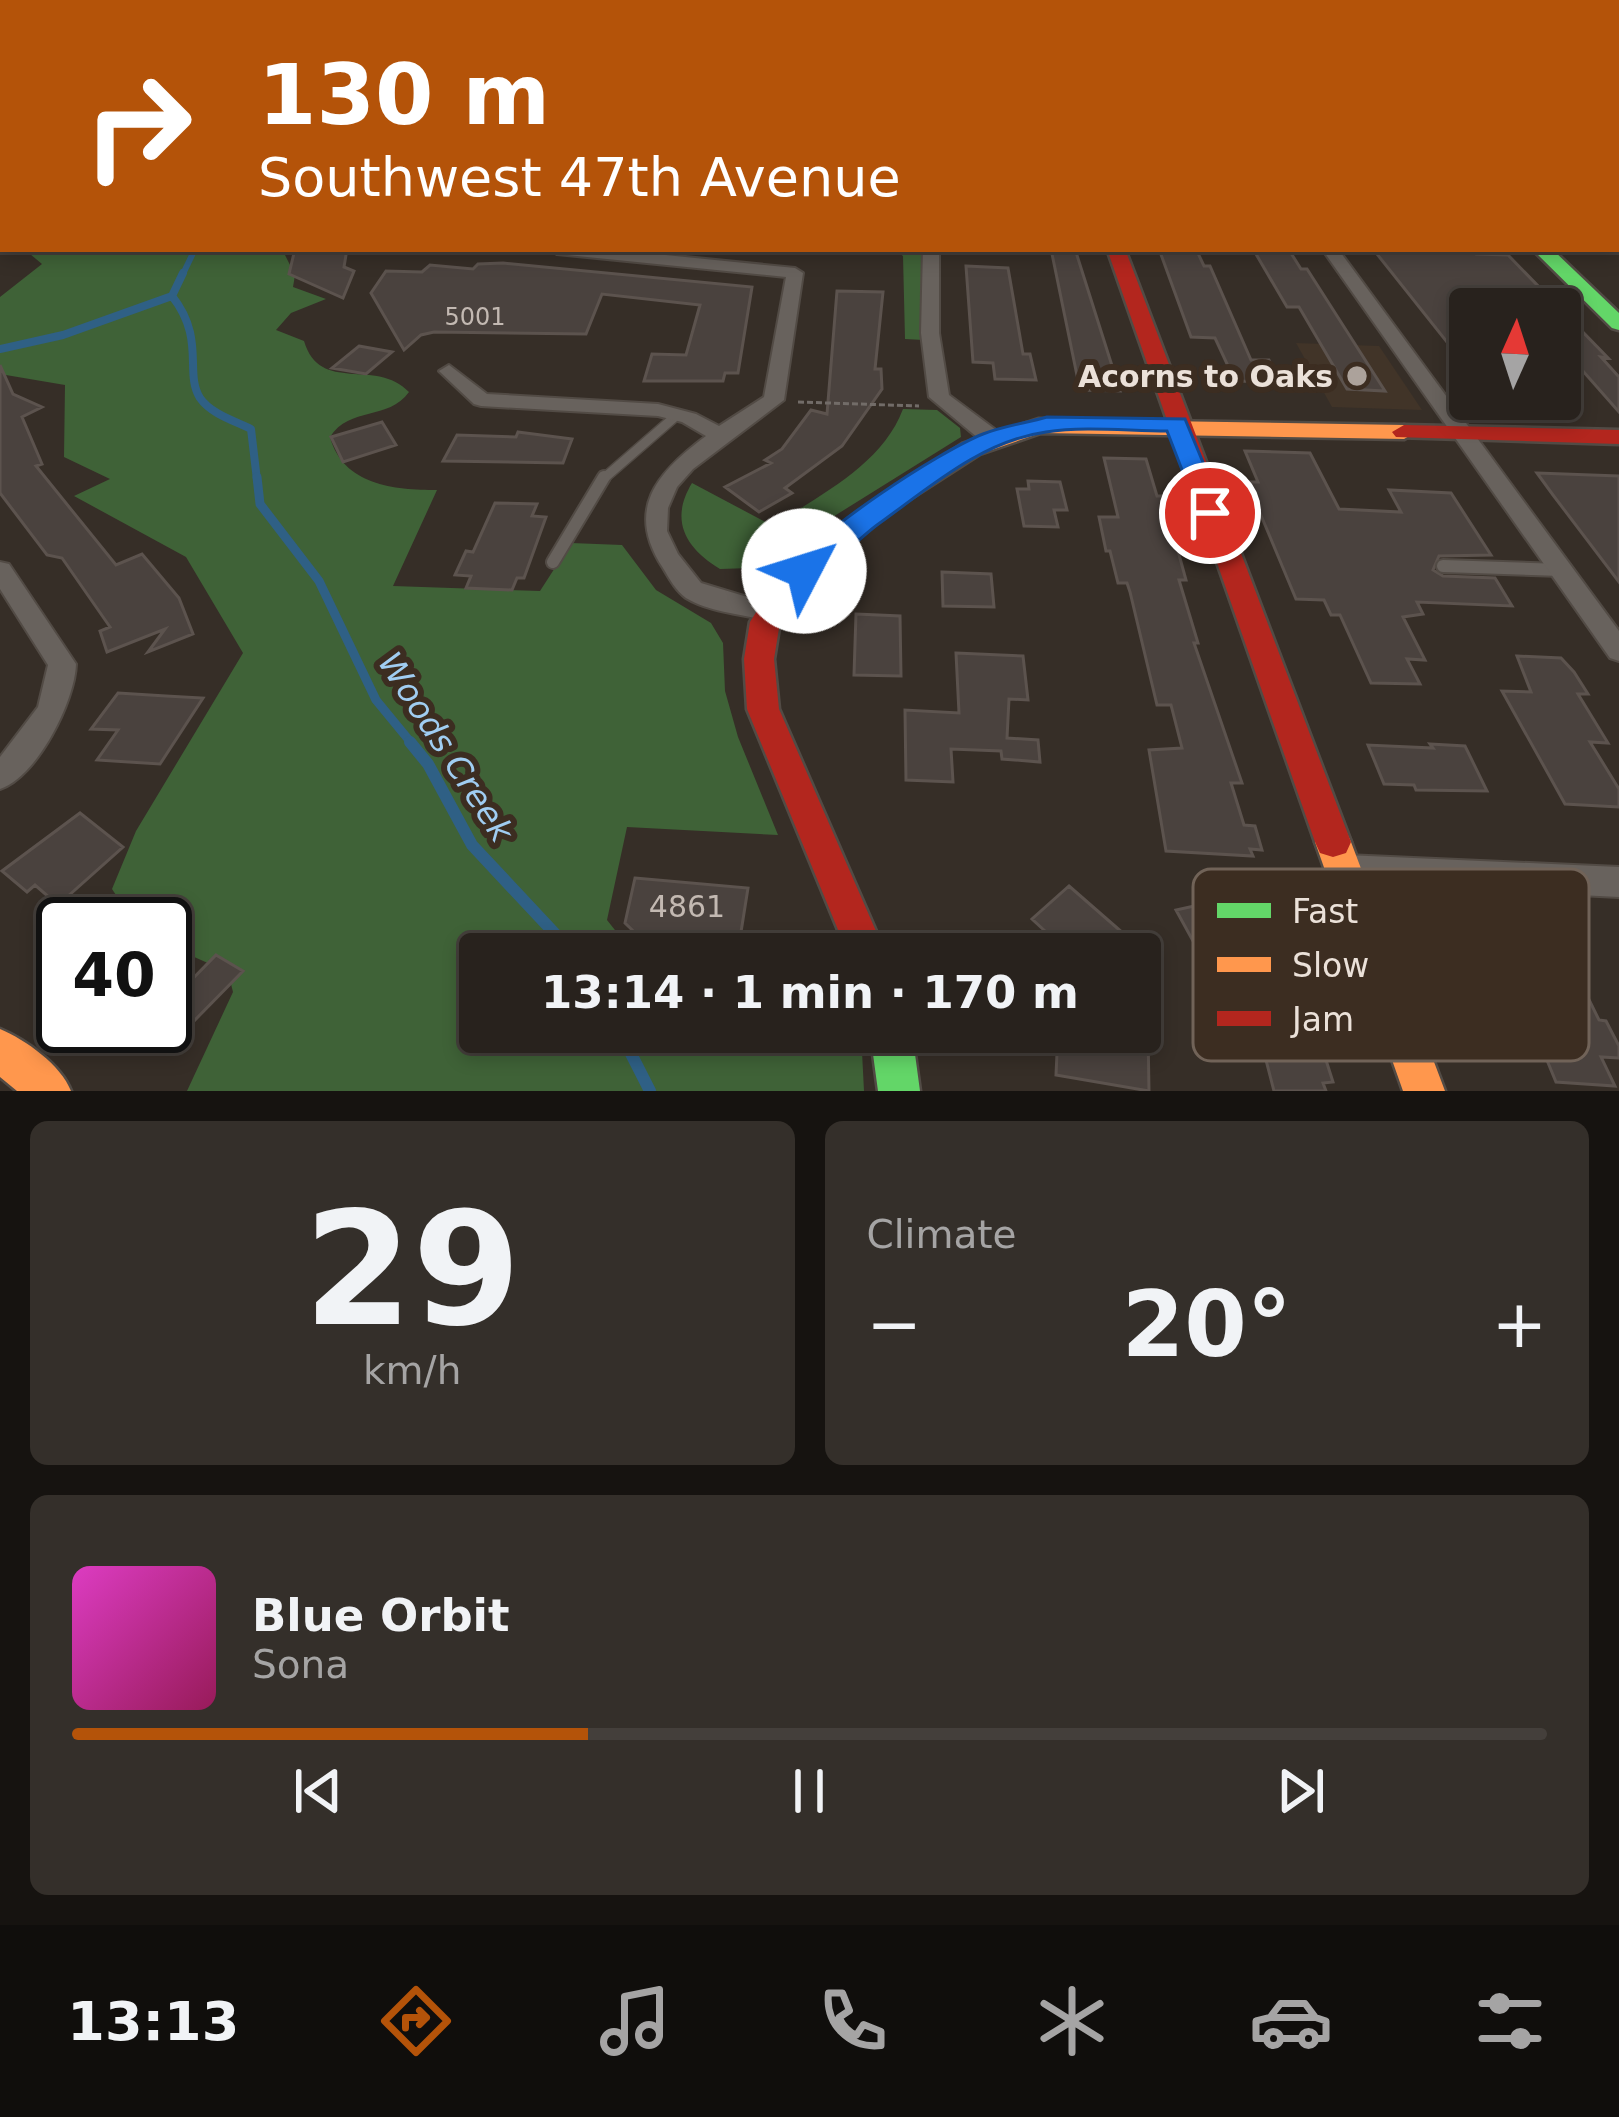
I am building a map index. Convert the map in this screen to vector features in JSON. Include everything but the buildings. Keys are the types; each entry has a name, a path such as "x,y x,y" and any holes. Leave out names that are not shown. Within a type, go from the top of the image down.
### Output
{"street":[{"path":"586,252 795,273 774,400 666,482 655,510 662,550 693,591 768,612"},
{"path":"931,252 932,357 939,397 992,439"},
{"path":"1117,252 1177,424 1346,869"},
{"path":"1332,252 1619,651"},
{"path":"1544,252 1619,325"},
{"path":"449,371 471,394 496,404 677,415 721,436"},
{"path":"857,933 763,709 759,675 768,612 779,594 829,548 945,464 992,439 1047,424 1619,437"},
{"path":"0,570 62,664 63,674 44,720 0,777"},
{"path":"1589,881 1619,882"},
{"path":"0,1050 46,1090"},
{"path":"894,1053 899,1091"},
{"path":"1413,1061 1424,1091"}],"lane":[{"path":"554,562 604,476 677,415"},
{"path":"1443,566 1562,570"}],"path":[{"path":"774,400 948,406"}],"shaded area":[{"name":"Acorns to Oaks","path":"1296,343 1379,346 1422,410 1332,407"}],"green space":[{"path":"28,252 284,252 295,275 293,287 326,299 291,313 276,330 304,341 323,367 381,377 409,392 391,407 348,421 330,437 346,466 358,475 388,486 437,490 393,586 540,591 571,543 622,545 656,590 711,623 723,643 725,691 738,737 778,835 627,827 607,920 617,933 459,933 459,1053 862,1053 864,1091 187,1091 233,992 228,972 192,956 192,897 117,897 112,889 136,831 243,653 186,557 74,496 110,479 64,457 65,385 0,374 0,297 42,264"},
{"path":"897,252 921,252 924,340 905,339 903,256"},
{"path":"903,409 937,410 960,428 961,437 751,568 720,569 690,543 682,510 692,483 773,526 865,462 881,446"}],"waterway":[{"name":"Woods Creek","path":"182,276 194,252"},
{"name":"Woods Creek","path":"172,296 183,273"},
{"path":"0,349 63,335 172,296"},
{"name":"Woods Creek","path":"172,296 192,341 200,398 251,429 257,480"},
{"name":"Woods Creek","path":"257,477 260,504 319,581 376,700 413,745"},
{"name":"Woods Creek","path":"410,742 428,764 472,845 554,933"},
{"name":"Woods Creek","path":"631,1053 650,1091"}],"traffic: fast":[{"path":"1544,252 1619,324"},
{"path":"894,1053 899,1091"}],"traffic: slow":[{"path":"887,502 971,449 1039,426 1404,432"},
{"path":"1333,842 1343,869"},
{"path":"0,1050 50,1091"},
{"path":"1413,1061 1424,1091"}],"traffic: jam":[{"path":"1117,252 1333,842"},
{"path":"1404,432 1619,437"},
{"path":"858,933 763,709 759,659 765,622 785,589 838,539 887,502"}],"place":[{"name":"Acorns to Oaks","path":"1357,376"}],"route":[{"path":"804,571 829,548 971,448 1015,430 1047,424 1177,424 1210,513"}]}
